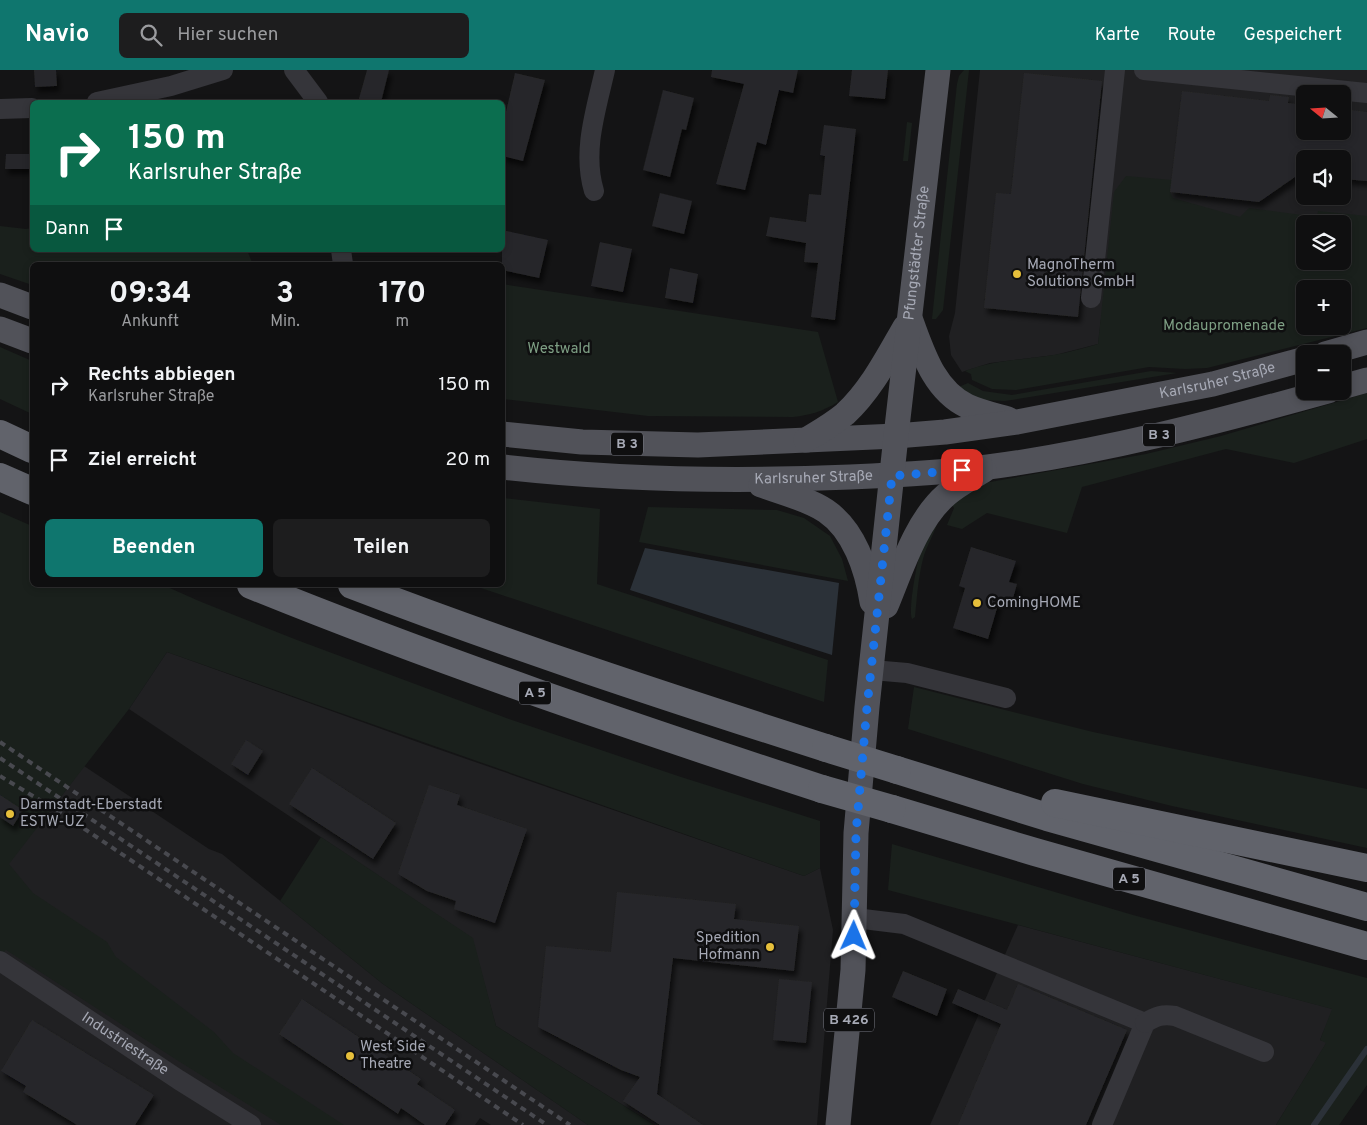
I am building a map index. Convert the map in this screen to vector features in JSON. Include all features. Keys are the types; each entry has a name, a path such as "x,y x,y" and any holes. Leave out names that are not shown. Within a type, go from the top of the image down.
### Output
{"highway":[{"path":"0,434 30,447"},
{"path":"0,476 30,490"},
{"name":"A 5","path":"256,587 428,655 631,727 822,789 1367,946"},
{"name":"A 5","path":"357,587 657,694 826,748 1047,817 1367,907"},
{"path":"897,770 1367,868"}],"main road":[{"name":"Pfungstädter Straße","path":"896,436 938,70"},
{"path":"0,295 30,306"},
{"path":"910,319 928,364 948,392 975,410 1017,422"},
{"path":"804,441 844,415 856,403 881,368 910,319"},
{"path":"0,328 30,340"},
{"path":"1351,347 1367,342"},
{"name":"Karlsruher Straße","path":"505,434 582,442 698,445 804,441 945,432 1017,422 1213,384 1296,361"},
{"path":"1351,384 1367,380"},
{"name":"Karlsruher Straße","path":"505,467 620,478 750,480 892,476 989,467 1064,454 1159,435 1296,400"},
{"name":"B 426","path":"838,1125 853,979 856,833 896,436"},
{"name":"B 426","path":"876,629 917,533 936,505 955,488 989,467"},
{"path":"750,480 814,505 838,520 853,541 865,570 876,629"}],"street":[{"path":"106,100 171,86 223,70"},
{"path":"294,70 316,100"},
{"path":"594,191 589,169 589,148 605,70"},
{"path":"1091,298 1115,70"},
{"path":"1146,70 1367,94"},
{"path":"0,109 30,108"},
{"path":"872,670 907,673 1006,698"},
{"path":"855,918 904,924 1145,1023"},
{"name":"Industriestraße","path":"0,961 179,1080 251,1125"},
{"path":"1102,1125 1145,1023 1155,1017 1164,1015 1175,1016 1264,1052"}],"shaded area":[{"path":"980,70 1367,70 1367,253 1351,234 1351,215 1296,215 1296,264 1101,319 1098,344 1055,355 990,363 962,372 951,355 949,336 955,313"},
{"path":"645,548 839,583 832,655 630,590"},
{"path":"167,652 426,745 804,876 820,868 833,930 817,1125 655,1125 496,1026 472,938 129,709"},
{"path":"84,766 209,849 222,854 383,984 588,1125 491,1125 480,1118 475,1125 0,1125 0,858 37,828"},
{"path":"1018,925 1333,1009 1320,1040 1327,1042 1276,1125 930,1125"}],"green space":[{"path":"964,70 969,70 943,310 936,319 932,319 957,84 959,76"},
{"path":"907,122 912,123 908,161 903,161"},
{"name":"Modaupromenade","path":"1126,176 1172,180 1170,192 1173,198 1240,217 1249,208 1302,215 1296,215 1296,270 1351,270 1351,215 1317,215 1318,211 1367,216 1367,328 1351,332 1351,280 1296,280 1296,335 1339,335 1207,368 1149,367 1016,390 992,389 972,380 971,374 965,371 997,362 1042,357 1098,344 1114,192"},
{"path":"0,226 30,228 30,252 248,252 252,262 30,262 30,284 0,274"},
{"name":"Westwald","path":"505,284 818,332 838,402 817,412 793,417 648,416 505,399"},
{"path":"0,347 30,360 30,413 0,399"},
{"path":"1151,371 1177,373 1005,401 982,400 958,389 968,383 983,391 1012,395"},
{"path":"1367,393 1367,439 1294,463 1226,449 1082,487 1067,533 987,513 962,529 947,525 954,508 951,503 979,484 1146,454 1221,436 1343,400 1351,400 1351,398"},
{"path":"505,498 600,509 597,584 828,660 824,702 478,587 505,587"},
{"path":"648,507 777,510 804,518 830,536 842,559 848,581 639,542"},
{"path":"0,512 30,525 30,587 168,587 297,640 509,719 820,821 820,868 804,876 167,652 129,709 9,864 33,893 107,942 116,957 214,1032 233,1053 344,1125 281,1125 6,950 3,953 0,951"},
{"path":"938,519 923,559 915,617 912,619 912,596 919,556 924,542"},
{"path":"914,687 1093,732 1367,789 1367,848 1172,806 1083,784 908,729"},
{"path":"321,837 473,938 496,1026 655,1125 588,1125 383,984 280,901"},
{"path":"892,844 1133,915 1367,978 1367,1085 1339,1125 1276,1125 1326,1043 1320,1040 1332,1009 888,890"}],"building":[{"path":"34,70 56,70 57,86 35,87"},
{"path":"367,70 389,70 382,100 359,100"},
{"path":"712,70 798,70 793,93 779,90 766,145 757,142 745,190 716,184 744,84 711,77"},
{"path":"852,70 888,70 885,99 849,96"},
{"path":"515,73 545,80 523,161 505,157 505,116"},
{"path":"1024,73 1102,81 1078,317 984,308 996,193 1011,194"},
{"path":"663,90 694,98 686,130 682,129 670,177 643,170"},
{"path":"1182,91 1269,101 1270,95 1289,97 1288,103 1296,104 1296,140 1351,140 1351,110 1367,112 1367,181 1351,180 1351,150 1296,150 1296,176 1259,202 1170,192"},
{"path":"824,125 856,129 835,320 811,317 818,263 804,262 806,243 766,236 770,217 806,222 809,194 821,195 825,156 820,155"},
{"path":"6,154 30,154 30,169 5,169"},
{"path":"660,193 692,201 684,234 652,226"},
{"path":"505,231 548,240 539,278 505,271 505,262 502,262 502,252 505,252"},
{"path":"600,242 632,249 623,292 591,286"},
{"path":"670,268 698,274 693,303 665,298"},
{"path":"971,547 1016,561 1009,582 1017,584 1012,602 1000,598 988,639 953,628 965,588 959,586"},
{"path":"246,740 263,751 248,775 231,764"},
{"path":"312,768 396,823 373,859 289,804"},
{"path":"429,785 460,795 457,805 527,829 495,923 454,909 456,901 427,891 398,874"},
{"name":"Darmstadt-Eberstadt ESTW-UZ","path":"0,795 23,810 13,826 0,817"},
{"path":"617,892 736,904 734,919 799,926 794,971 673,958 657,1094 703,1125 660,1125 623,1101 640,1077 621,1070 538,1027 546,946 611,952"},
{"path":"903,971 947,989 937,1016 892,997"},
{"path":"779,979 812,982 806,1043 773,1040"},
{"path":"1018,984 1127,1030 1086,1125 958,1125 1001,1024 952,1003 958,989 1007,1010"},
{"name":"West Side Theatre","path":"302,999 421,1079 417,1084 455,1110 445,1125 425,1125 401,1108 398,1114 279,1034"},
{"path":"32,1020 154,1095 135,1125 77,1125 23,1092 26,1086 1,1071"}],"waterway":[{"path":"1314,1125 1367,1049"}],"railway":[{"path":"0,742 570,1125"},
{"path":"0,758 547,1125"},
{"path":"0,776 61,813 523,1125"}],"place":[{"name":"MagnoTherm Solutions GmbH","path":"1017,274"},
{"name":"ComingHOME","path":"977,603"},
{"name":"Darmstadt-Eberstadt ESTW-UZ","path":"10,814"},
{"name":"Spedition Hofmann","path":"770,947"},
{"name":"West Side Theatre","path":"350,1056"}],"route":[{"path":"854,936 856,833 867,707 892,476 962,470"}]}
